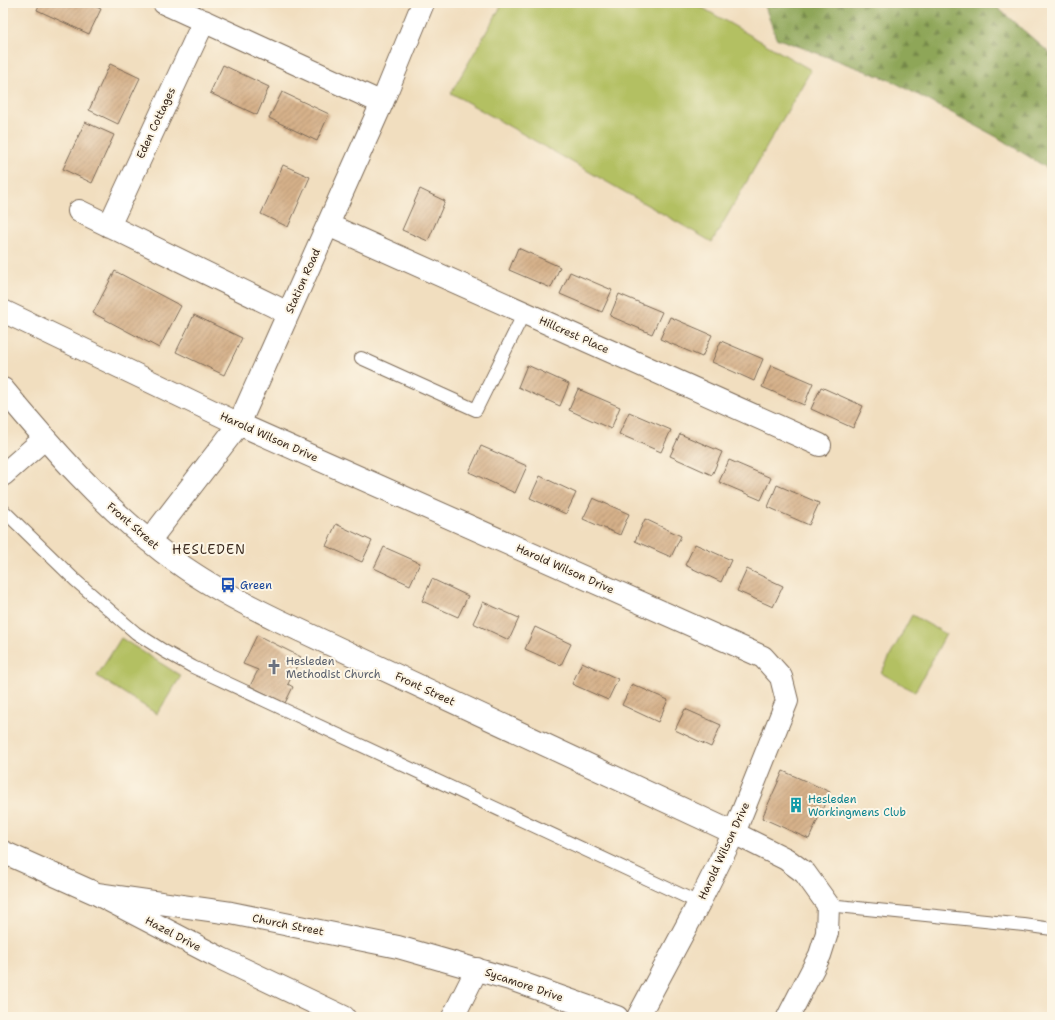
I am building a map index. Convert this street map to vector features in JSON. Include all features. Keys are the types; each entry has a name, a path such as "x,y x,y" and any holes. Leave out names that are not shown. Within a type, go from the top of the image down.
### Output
{"street":[{"path":"164,3 382,103"},
{"name":"Station Road","path":"149,541 239,424 382,103 423,3"},
{"name":"Eden Cottages","path":"109,226 204,21"},
{"path":"79,211 288,313"},
{"name":"Hillcrest Place","path":"328,225 820,445"},
{"name":"Harold Wilson Drive","path":"3,311 239,424 763,657 781,677 787,701 734,833 700,903 638,1017"},
{"path":"3,390 44,439 3,476"},
{"name":"Front Street","path":"44,439 93,490 149,541 187,570 232,597 278,620 734,833 786,859 805,873 828,905"},
{"name":"Hazel Drive","path":"3,852 97,894 220,958 344,1017"},
{"name":"Church Street","path":"97,894 246,916 398,947 477,969"},
{"path":"788,1017 820,955 827,933 828,905"},
{"path":"453,1017 477,969"},
{"name":"Sycamore Drive","path":"477,969 513,980 617,1017"}],"lane":[{"path":"361,358 476,410 524,313"},
{"path":"3,510 75,580 136,633 164,651 199,670 700,903"},
{"path":"828,905 1052,929"}],"green space":[{"path":"503,3 694,3 811,70 712,242 451,93"},
{"path":"764,3 992,3 1052,55 1052,171 997,137 890,80 776,38"},
{"path":"912,615 946,634 915,692 881,673"},
{"path":"121,638 181,676 157,714 97,676"}],"building":[{"path":"40,3 87,3 101,9 89,34 37,10"},
{"path":"110,64 140,78 118,124 89,110"},
{"path":"223,65 269,87 257,115 210,93"},
{"path":"282,92 329,114 317,141 269,118"},
{"path":"85,122 114,135 92,183 63,169"},
{"path":"283,165 310,177 288,227 261,214"},
{"path":"420,189 445,201 428,241 402,230"},
{"path":"518,248 560,267 551,288 509,270"},
{"path":"115,271 181,306 159,348 93,313"},
{"path":"570,272 612,290 602,312 560,294"},
{"path":"619,294 662,312 652,334 610,316"},
{"path":"194,315 242,338 224,375 176,352"},
{"path":"670,317 712,335 702,357 660,339"},
{"path":"721,341 763,359 754,381 712,362"},
{"path":"527,365 569,384 560,406 518,387"},
{"path":"771,365 813,383 804,405 762,387"},
{"path":"821,387 863,406 853,428 811,409"},
{"path":"578,389 620,407 611,429 569,410"},
{"path":"629,412 671,430 661,452 619,434"},
{"path":"680,434 722,452 712,475 670,456"},
{"path":"481,446 527,466 515,493 469,472"},
{"path":"729,460 771,478 761,500 719,482"},
{"path":"540,476 576,493 566,514 530,498"},
{"path":"777,485 819,503 809,525 768,507"},
{"path":"593,498 629,514 620,535 583,519"},
{"path":"645,519 681,536 671,557 635,541"},
{"path":"336,524 372,541 362,562 326,546"},
{"path":"695,544 731,560 721,582 685,565"},
{"path":"384,547 420,563 410,585 374,568"},
{"path":"747,569 783,586 773,607 737,591"},
{"path":"432,579 468,596 458,617 422,601"},
{"path":"483,602 519,618 509,640 473,623"},
{"path":"535,627 571,644 561,665 525,649"},
{"name":"Hesleden Methodist Church","path":"257,635 301,657 288,684 293,687 285,703 250,686 258,670 243,664"},
{"path":"582,662 618,679 608,700 572,684"},
{"path":"632,684 668,700 658,722 622,705"},
{"path":"685,709 721,725 711,747 675,730"},
{"name":"Hesleden Workingmens Club","path":"783,771 830,792 809,839 762,818"}],"place":[{"name":"Green","path":"228,585"},
{"name":"Hesleden Methodist Church","path":"274,667"},
{"name":"Hesleden Workingmens Club","path":"796,805"}],"district":[{"name":"HESLEDEN","path":"209,549"}]}
